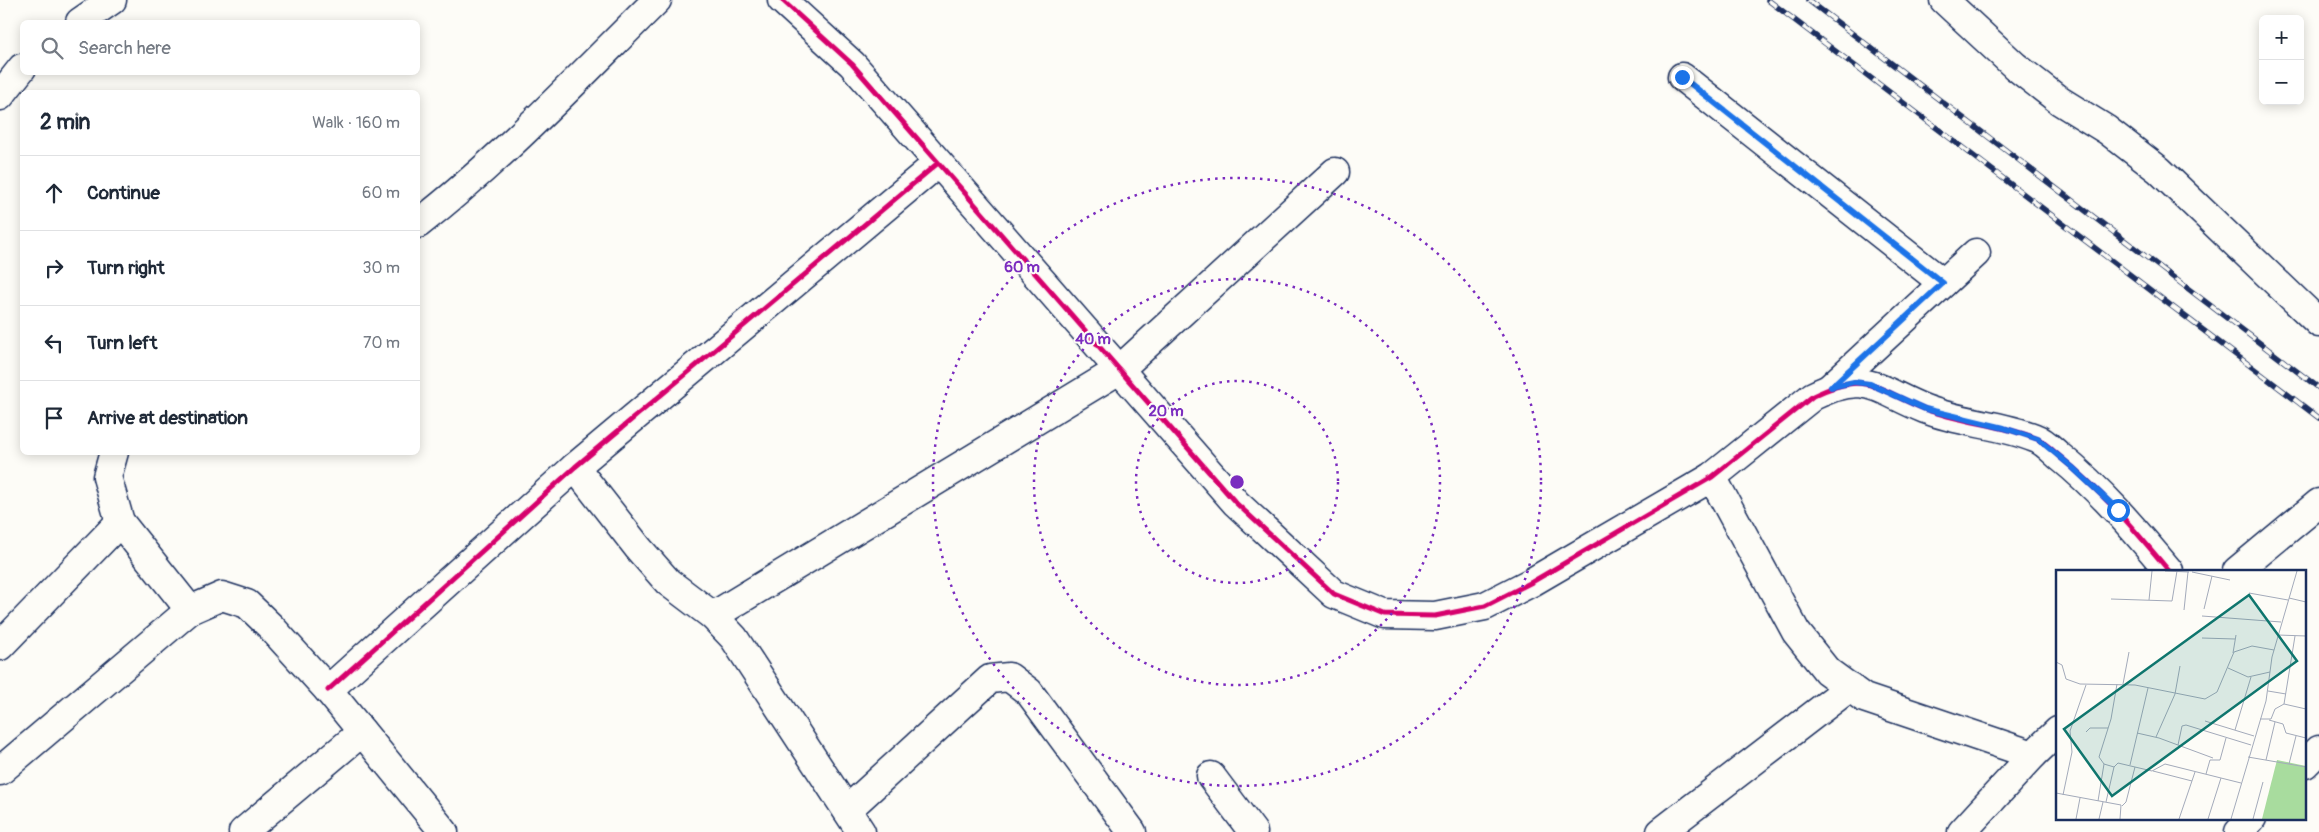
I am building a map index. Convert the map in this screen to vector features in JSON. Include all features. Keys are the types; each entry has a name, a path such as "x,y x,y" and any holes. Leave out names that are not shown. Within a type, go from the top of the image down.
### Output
{"street":[{"path":"83,20 112,0"},
{"path":"420,222 454,196 513,142 657,0"},
{"path":"782,0 852,64 1236,504 1334,594 1385,615 1435,616 1485,606 1532,582 1712,478 1813,396 1831,387 1854,382 1870,384 1925,409 2004,428 2038,439 2072,467 2118,510 2168,570"},
{"path":"1944,0 2015,66 2060,101 2107,130 2159,170 2319,323"},
{"path":"0,96 20,71"},
{"path":"1682,77 1943,283"},
{"path":"328,690 575,466 938,163"},
{"path":"713,616 1119,370 1335,172"},
{"path":"1831,387 1976,253"},
{"path":"113,455 107,477 120,522 190,610"},
{"path":"575,466 639,549 668,582 713,616 734,638 854,821 990,679 1009,677 1029,692 1132,832"},
{"path":"1712,478 1796,632 1827,671 1864,698 2033,755"},
{"path":"2238,570 2319,503"},
{"path":"0,646 120,522"},
{"path":"0,771 153,639 190,610 222,596 246,604 270,626 328,690 444,832"},
{"path":"1661,832 1850,687"},
{"path":"243,832 362,732"},
{"path":"1962,832 2056,733"},
{"path":"2306,763 2319,750"},
{"path":"1212,776 1253,832"},
{"path":"2239,832 2250,820"}],"railway":[{"path":"1768,0 2319,418"},
{"path":"1808,0 2319,388"}],"cycle path":[{"path":"782,0 852,64 1236,503 1334,594 1385,615 1435,616 1485,606 1532,582 1712,477 1813,396 1831,388 1860,383 1883,389 1939,414 2022,433 2042,441 2103,497 2168,570"},
{"path":"328,690 575,467 938,163"}],"route":[{"path":"1682,77 1943,283 1831,387 1854,382 1870,384 1888,390 1925,409 1955,418 2004,428 2038,439 2072,467 2118,510"}]}
